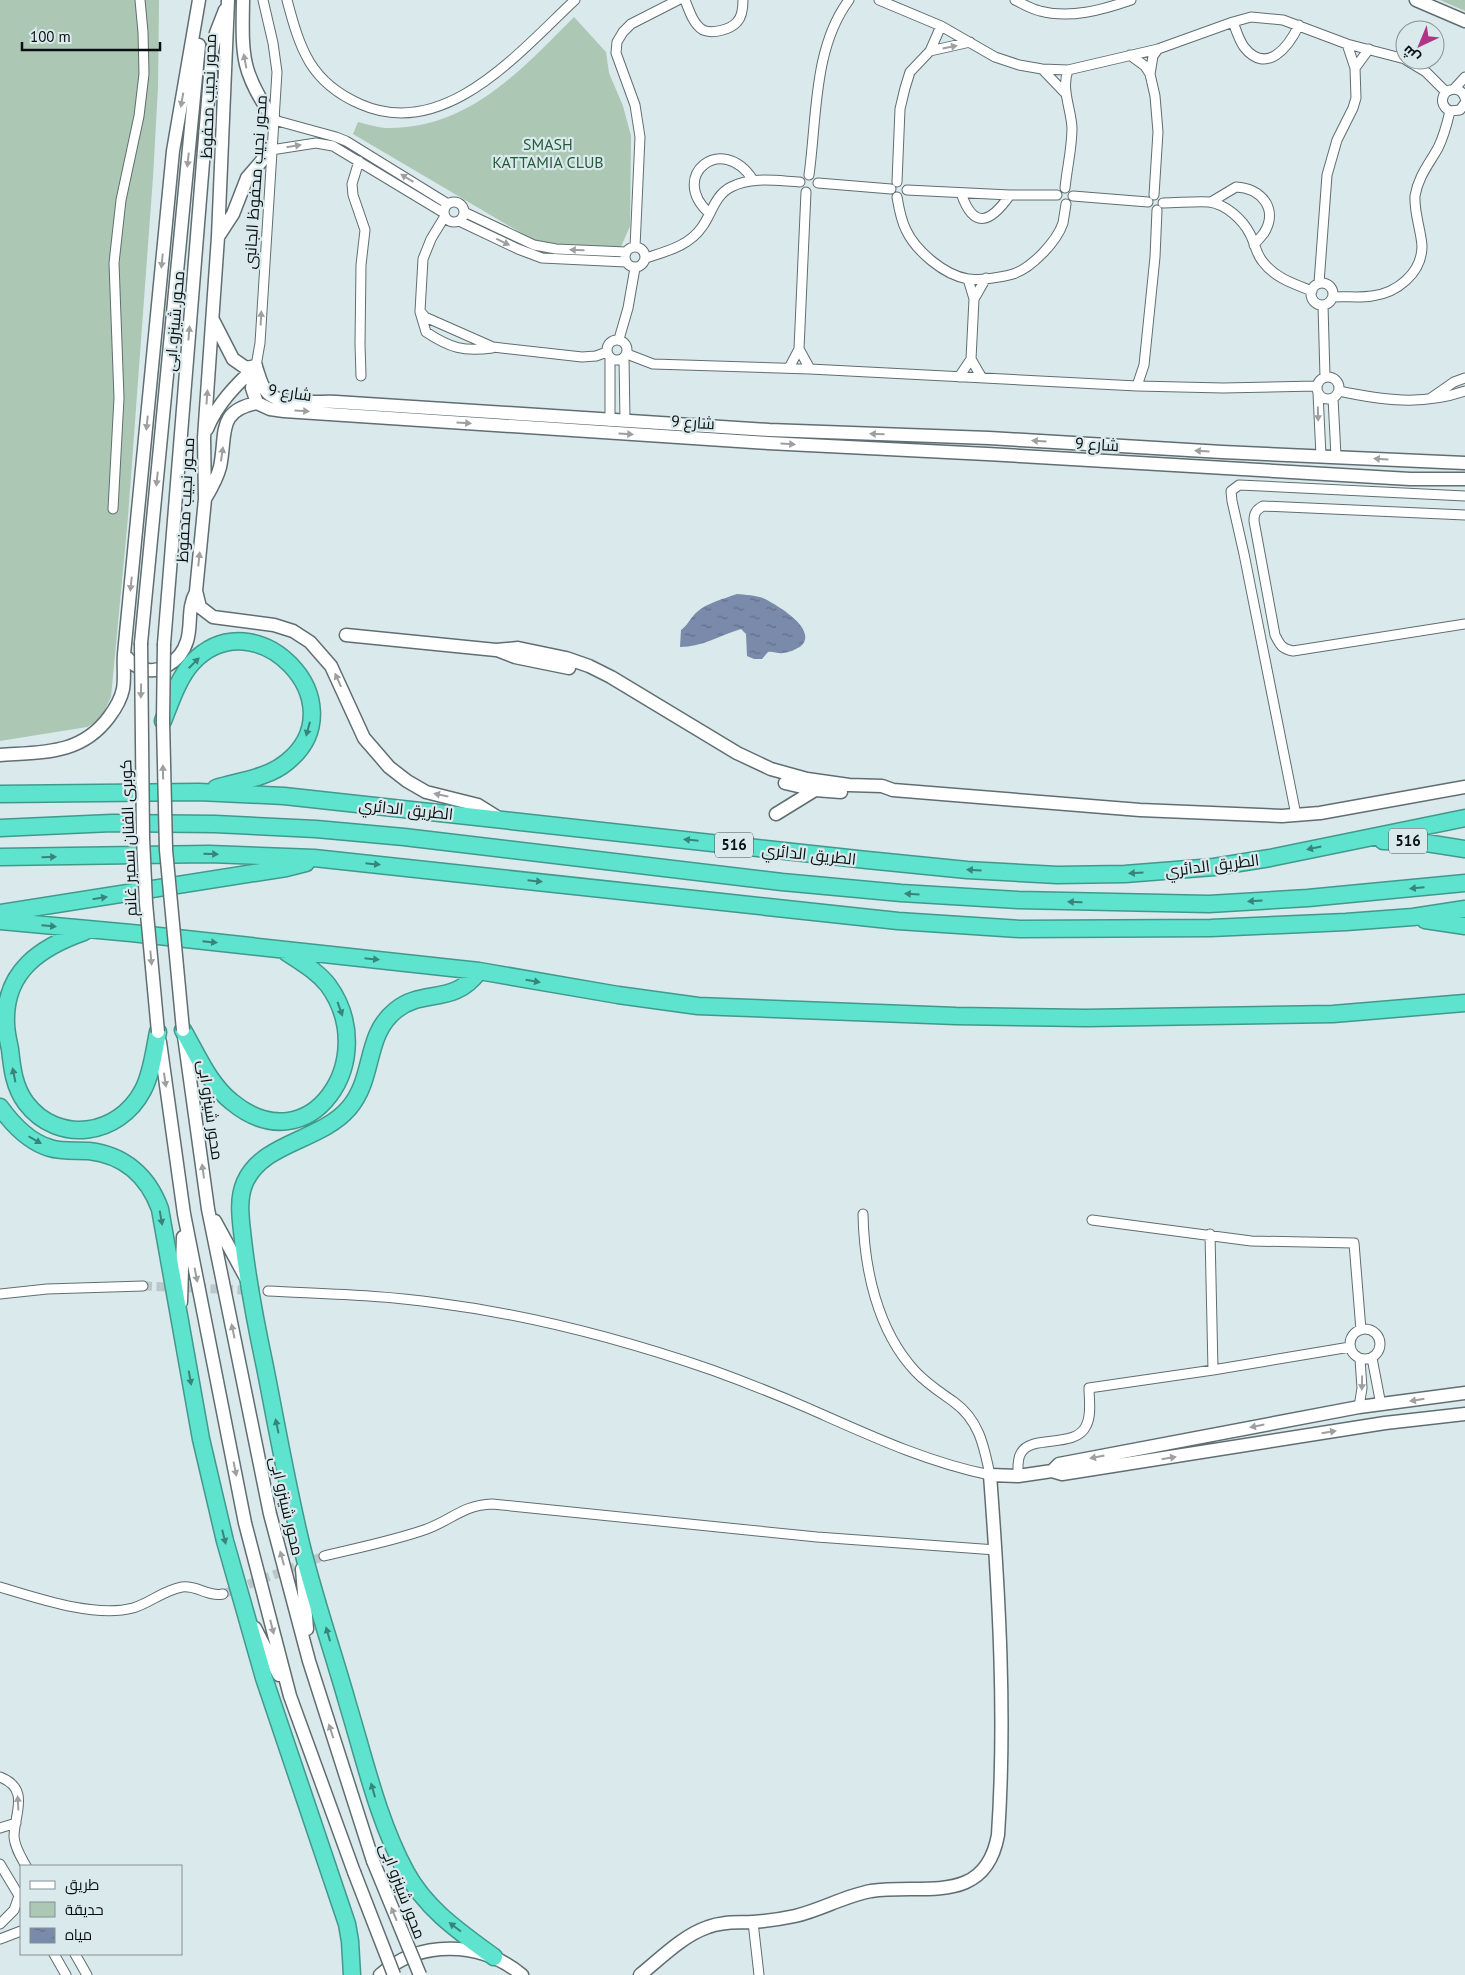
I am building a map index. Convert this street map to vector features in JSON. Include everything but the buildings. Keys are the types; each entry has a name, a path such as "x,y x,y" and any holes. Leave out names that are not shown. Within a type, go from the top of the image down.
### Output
{"highway":[{"path":"162,721 187,670 202,655 221,645 242,642 263,646 289,662 302,679 310,698 311,718 306,738 295,755 280,768 261,776 199,792"},
{"name":"الطريق الدائري","path":"0,794 199,792 284,796 876,861 967,870 1056,875 1125,874 1214,867 1270,858 1350,840 1465,818"},
{"name":"الطريق الدائري","path":"0,828 121,823 215,824 316,829 404,837 792,883 901,893 1038,901 1209,904 1308,898 1465,883"},
{"name":"516","path":"1350,840 1420,842 1465,849"},
{"path":"0,857 209,854 314,858 898,920 1001,928 1212,928 1414,917 1465,909"},
{"path":"0,913 286,868 314,858"},
{"path":"1414,917 1465,926"},
{"path":"0,921 479,972 698,1006 956,1016 1086,1018 1303,1014 1465,1003"},
{"path":"90,930 61,940 46,948 29,962 16,980 8,1001 6,1023 14,1078 26,1103 40,1116 56,1126 66,1128 85,1130 103,1126 120,1118 137,1100 143,1090 158,1032"},
{"path":"183,1030 214,1083 241,1109 263,1119 274,1121 296,1118 316,1108 333,1093 343,1073 347,1042 344,1021 332,992 312,969 283,950"},
{"path":"479,972 469,983 456,991 409,1001 386,1018 376,1035 366,1076 356,1099 330,1126 268,1155 251,1171 241,1193 240,1209 247,1280 300,1537 377,1803 400,1860 412,1883 446,1921 494,1957"},
{"path":"0,1107 21,1132 50,1148 94,1152 115,1157 133,1168 148,1183 160,1209 180,1326 212,1490 264,1678 347,1924 352,1975"}],"main road":[{"path":"243,0 242,47 245,65 255,91 274,120"},
{"path":"1416,0 1465,21"},
{"name":"محور نجيب محفوظ","path":"124,654 132,663 145,669 160,669 172,662 182,651 187,641 190,607 196,591 205,499 204,438 218,237 228,2"},
{"name":"محور شينزو ابى","path":"162,721 164,644 212,51 219,23 228,2"},
{"name":"محور نجيب محفوظ","path":"0,755 55,751 75,744 93,733 108,718 123,690 124,654 173,151 199,4"},
{"name":"محور شينزو ابى","path":"142,642 201,30 199,4"},
{"path":"218,237 233,214 247,178 272,150"},
{"path":"212,319 236,362 246,368 256,366"},
{"path":"204,438 220,405 237,384 256,366"},
{"name":"شارع 9","path":"256,366 252,388 257,403 270,409 768,443 1410,479 1465,479"},
{"name":"شارع 9","path":"256,366 268,394 281,400 769,430 989,438 1222,452 1465,463"},
{"path":"205,499 215,483 220,467 227,421 236,410 257,403"},
{"path":"768,443 769,430"},
{"path":"987,454 989,438"},
{"path":"1222,452 1222,468"},
{"path":"1410,461 1410,479"},
{"path":"196,591 200,607 213,618 274,624 293,631 310,642 331,666 361,732 389,767 407,781 426,792 478,805 502,820"},
{"path":"346,635 496,650 518,648 553,660 600,680 732,760 778,781 815,790 875,794 893,790"},
{"name":"كوبرى الفنان سمير غانم","path":"142,642 141,754 144,875 158,1032"},
{"path":"553,660 578,662 600,671 737,753 771,769 808,779 882,786 893,790 1140,810 1296,815 1465,788"},
{"path":"162,721 166,850 183,1030"},
{"path":"776,814 815,790"},
{"name":"محور شينزو ابى","path":"183,1030 208,1209 270,1514 310,1661 373,1861 420,1975"},
{"path":"158,1032 184,1214 245,1523 290,1696 354,1872 394,1975"},
{"path":"208,1209 247,1280"},
{"path":"180,1326 184,1214"},
{"path":"1052,1471 1059,1464 1359,1407 1465,1393"},
{"path":"640,1975 682,1941 699,1930 726,1922 754,1922 797,1916 866,1892 888,1889 947,1888 961,1885 980,1873 990,1862 997,1844 999,1826 1001,1703 996,1550 990,1475 1018,1476 1052,1471 1062,1474 1385,1424 1465,1414"},
{"path":"300,1537 310,1661"},
{"path":"242,1601 290,1696"},
{"path":"380,1975 407,1958 435,1949 465,1949 494,1957 522,1975"}],"street":[{"path":"113,509 119,398 114,263 121,200 139,116 144,74 140,0"},
{"name":"محور نجيب محفوظ الجانبى","path":"256,366 260,343 276,62 263,0"},
{"path":"287,0 296,35 304,55 316,72 331,87 348,99 368,108 388,112 409,113 430,110 482,84 511,61 575,0"},
{"path":"635,246 640,137 635,105 616,53 618,42 623,32 631,24 678,0"},
{"path":"685,0 695,24 704,30 714,32 736,23 741,15 743,0"},
{"path":"840,0 841,12"},
{"path":"809,175 820,71 841,12 849,0"},
{"path":"879,0 942,26 995,56 1019,65 1042,69 1068,70 1158,49 1233,22 1266,17 1299,25 1347,44 1395,57"},
{"path":"1015,0 1037,11 1053,14 1080,13 1107,8 1131,0"},
{"path":"1233,22 1244,47 1259,58 1270,58 1286,48 1299,25"},
{"path":"942,26 930,52 910,72 900,109 893,194 897,197 901,217 907,232 917,246 928,258 941,267 968,279 1014,274 1044,252 1054,240 1062,224 1066,204 1071,201 1073,196"},
{"path":"930,52 970,42"},
{"path":"1319,283 1328,284 1331,287 1333,296 1331,301 1323,305 1313,301 1312,291 1319,283 1327,175 1337,140 1356,98 1355,68 1347,44"},
{"path":"1150,74 1153,56 1158,49"},
{"path":"1355,68 1369,49"},
{"path":"1130,55 1145,66 1150,74 1155,96 1158,132 1154,194 1148,199 1148,202"},
{"path":"1042,69 1066,94"},
{"path":"1065,188 1072,132 1066,94 1065,78 1068,70"},
{"path":"1423,70 1450,90 1460,90 1465,104 1455,112 1447,110 1443,103 1444,95 1450,90 1465,77"},
{"path":"1333,296 1373,296 1392,290 1402,284 1414,272 1419,263 1422,247 1415,196 1423,171 1438,147 1450,111"},
{"path":"274,120 336,137 448,204 459,203 462,205 464,212 459,221"},
{"path":"272,150 316,143 324,144 342,150 445,215 451,221 459,221 518,250 536,256 626,262 635,268"},
{"path":"709,213 699,202 694,191 694,182 698,172 706,163 718,158 729,160 740,164 753,180"},
{"path":"358,161 352,184 353,195 364,230 360,344 362,376"},
{"path":"800,182 805,176 809,175"},
{"path":"809,175 813,176 818,183"},
{"path":"635,268 642,265 646,258 669,251 682,245 694,236 703,226 722,194 731,187 753,180 800,182"},
{"path":"789,368 799,349 806,192 800,186 800,182"},
{"path":"818,183 894,185 904,183 907,190 904,196 897,197"},
{"path":"806,192 814,190 818,183"},
{"path":"1148,202 1151,208 1211,202 1236,187 1254,190 1267,205 1269,218 1265,232 1254,245"},
{"path":"1066,204 1059,202 1057,196 1059,190 1065,188 1070,190 1073,196"},
{"path":"907,190 1010,196 1057,196"},
{"path":"961,193 970,213 986,218 993,216 999,211 1010,196"},
{"path":"1136,386 1144,365 1160,206 1160,196 1154,194"},
{"path":"1073,196 1148,202"},
{"path":"1211,202 1235,215 1244,224 1263,262 1274,274 1288,282 1312,291"},
{"path":"448,204 445,215 431,239 424,258 420,312 426,332 461,350 474,351 493,347"},
{"path":"464,212 534,245 556,249 626,252 635,246"},
{"path":"635,246 643,250 646,258"},
{"path":"626,252 626,262"},
{"path":"618,340 628,308 635,268"},
{"path":"974,299 986,278"},
{"path":"968,279 974,299 972,359 982,378"},
{"path":"1323,305 1325,377"},
{"path":"420,312 431,321 493,347 575,357 608,355 614,360 626,356 653,364 789,368 1136,386 1317,389"},
{"path":"610,421 608,344 618,340 626,345 624,422"},
{"path":"799,349 810,369"},
{"path":"959,377 972,359"},
{"path":"1144,365 1152,386"},
{"path":"1321,456 1317,389 1318,382 1330,376 1338,382 1336,395 1336,456"},
{"path":"1429,400 1454,382 1465,378"},
{"path":"1317,389 1324,399 1336,395 1382,400 1429,400 1448,397 1465,391"},
{"path":"1296,815 1231,491 1239,485 1465,496"},
{"path":"1465,515 1263,506 1257,509 1254,521 1276,636 1285,650 1293,651 1465,624"},
{"path":"268,1291 436,1302 512,1315 595,1334 722,1374 791,1401 858,1432 918,1456 990,1475 985,1448 974,1423 961,1408 928,1384 914,1369 889,1330 869,1274 862,1214"},
{"path":"1092,1220 1265,1242 1354,1243 1361,1330"},
{"path":"1210,1234 1213,1370"},
{"path":"0,1294 47,1289 143,1286"},
{"path":"1361,1330 1372,1332 1378,1337 1379,1349 1372,1358 1360,1359 1353,1354 1350,1346 1351,1338 1361,1330"},
{"path":"1018,1476 1020,1455 1026,1447 1072,1438 1084,1430 1089,1417 1089,1388 1213,1370 1350,1346"},
{"path":"1372,1358 1382,1405"},
{"path":"1359,1407 1362,1388 1360,1359"},
{"path":"324,1556 415,1533 434,1526 466,1508 492,1504 817,1537 996,1550"},
{"path":"0,1587 67,1604 108,1611 137,1606 181,1587 194,1588 214,1595 223,1594"},
{"path":"0,1777 12,1784 17,1793 19,1805 14,1835 16,1847 25,1865"},
{"path":"0,1828 16,1823"},
{"path":"0,1864 20,1898 14,1910 0,1924"},
{"path":"754,1922 759,1975"},
{"path":"0,1939 20,1931"},
{"path":"55,1955 66,1975"},
{"path":"76,1955 87,1975"}],"green space":[{"path":"0,0 159,0 158,87 153,177 128,517 111,697 100,720 87,727 0,741"},
{"path":"1440,0 1465,0 1465,11"},
{"name":"SMASH KATTAMIA CLUB","path":"574,17 606,52 609,73 623,106 631,136 630,226 621,247 538,243 353,134 358,122 385,128 415,126 442,119 467,108 490,94 512,76"}],"water":[{"path":"737,594 763,598 788,613 805,633 805,640 801,646 785,653 768,652 762,659 754,659 747,656 746,634 741,629 704,643 680,647 681,630 697,612 710,604"}],"tunnel":[{"path":"143,1286 268,1291"},
{"path":"223,1594 324,1556"}]}
